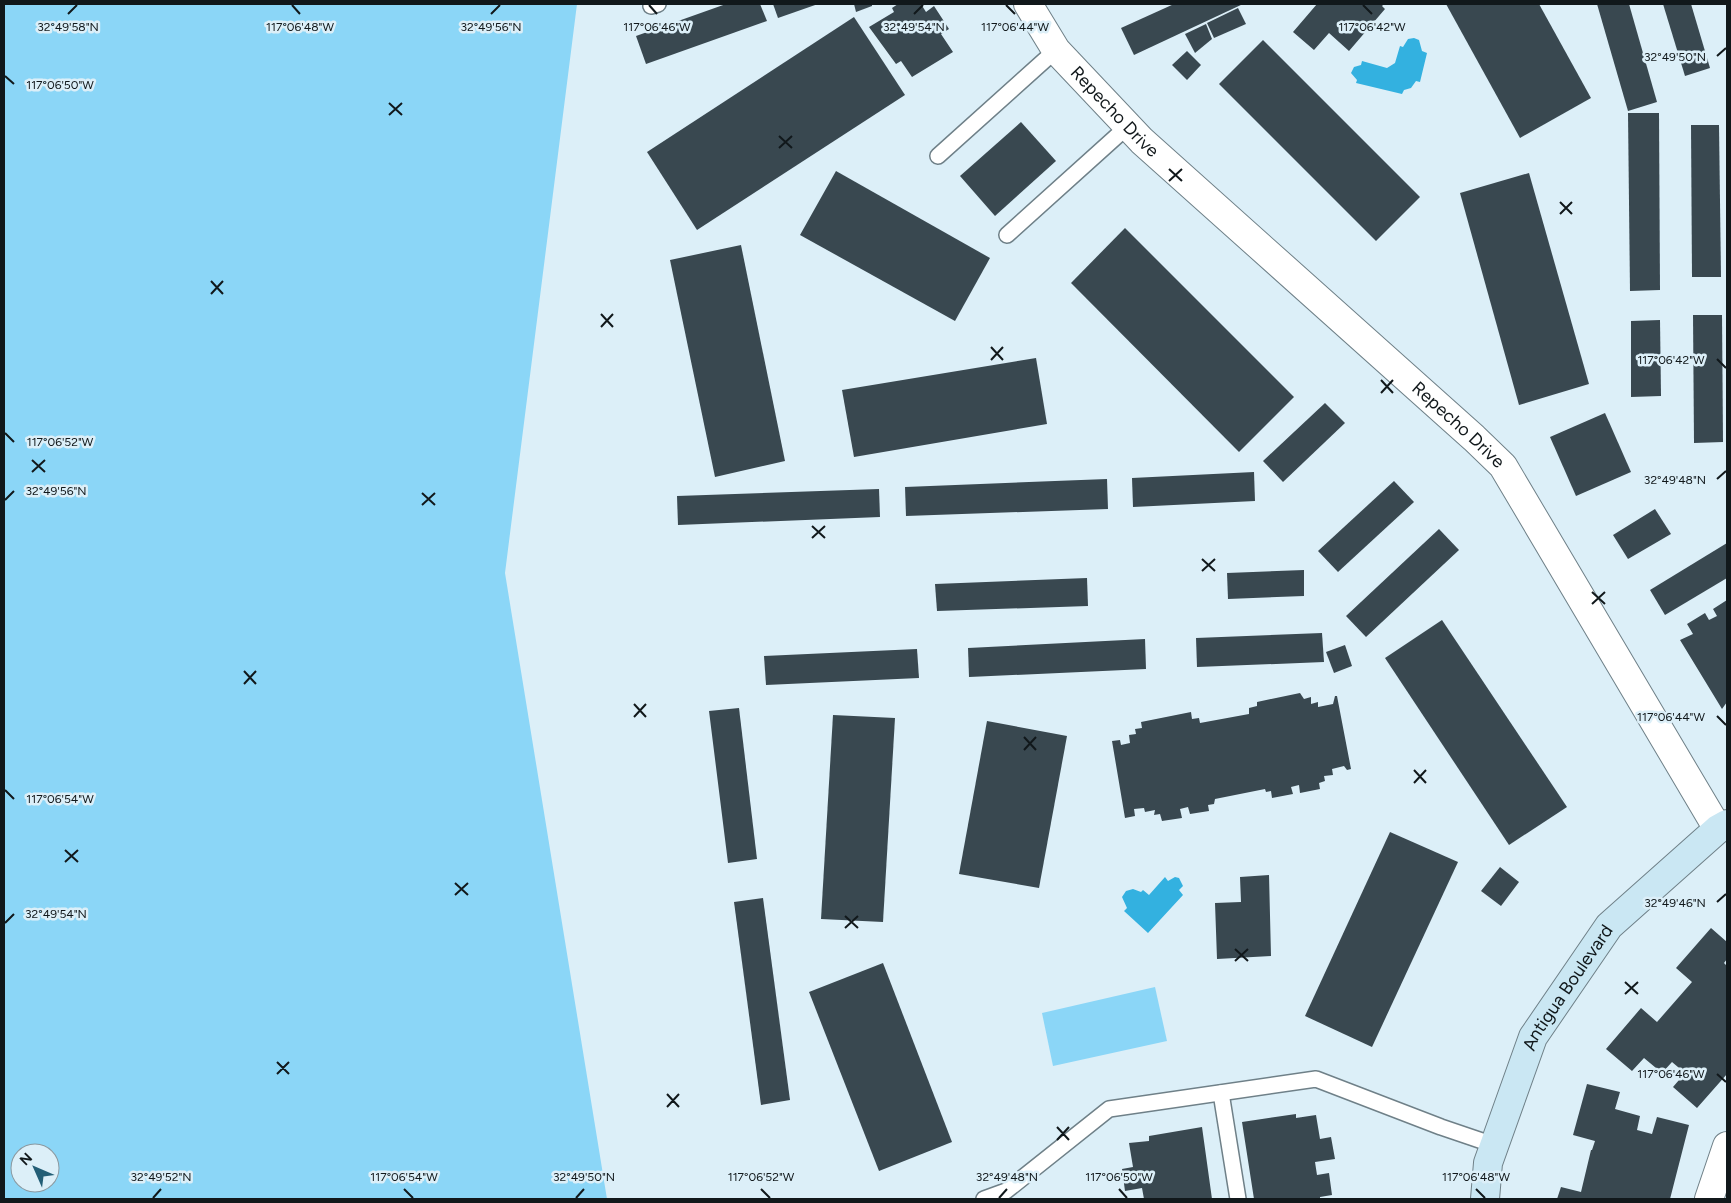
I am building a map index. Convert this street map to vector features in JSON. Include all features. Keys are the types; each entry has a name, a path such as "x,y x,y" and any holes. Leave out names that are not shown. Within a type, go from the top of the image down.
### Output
{"street":[{"name":"Repecho Drive","path":"1028,4 1056,50 1128,126 1503,466 1723,826"},
{"name":"Antigua Boulevard","path":"1485,1199 1488,1163 1533,1037 1609,926 1723,826"},
{"path":"1709,1199 1727,1146"}],"lane":[{"path":"938,156 1056,50"},
{"path":"1007,235 1128,126"},
{"path":"984,1199 1006,1191 1109,1109 1316,1079 1441,1127 1494,1145"},
{"path":"1220,1092 1238,1199"}],"shaded area":[{"path":"4,4 577,4 505,573 607,1199 4,1199"},
{"path":"1414,38 1419,40 1422,51 1427,53 1420,82 1416,81 1411,88 1404,90 1402,94 1356,83 1357,80 1351,73 1354,67 1361,65 1362,61 1387,68 1395,63 1400,46 1403,47 1408,39"},
{"path":"1165,877 1168,881 1175,877 1179,878 1183,886 1179,890 1183,895 1148,933 1124,911 1127,908 1122,897 1126,891 1133,889 1141,892 1143,890 1149,895"},
{"path":"1155,987 1167,1041 1053,1066 1042,1013"}],"building":[{"path":"726,4 760,4 767,21 646,64 636,36"},
{"path":"773,4 818,4 778,18"},
{"path":"854,4 872,4 872,6 856,12"},
{"path":"898,4 921,4 926,12 934,6 949,29 941,34 953,52 912,77 901,61 896,64 869,27 894,12 892,8"},
{"path":"1174,4 1243,4 1134,55 1121,28"},
{"path":"1317,4 1384,4 1382,6 1385,9 1349,51 1329,33 1314,50 1293,32"},
{"path":"1446,4 1539,4 1591,98 1520,138"},
{"path":"1597,4 1629,4 1657,102 1628,111"},
{"path":"1663,4 1691,4 1710,68 1685,76"},
{"path":"1238,8 1246,24 1214,38 1207,23"},
{"path":"854,17 905,95 697,230 647,152"},
{"path":"1206,24 1212,39 1195,53 1185,34"},
{"path":"1263,40 1420,197 1376,241 1219,84"},
{"path":"1187,51 1201,65 1187,80 1172,65"},
{"path":"1628,113 1659,113 1660,290 1630,291"},
{"path":"1021,122 1056,161 995,216 960,176"},
{"path":"1691,125 1719,125 1721,277 1692,277"},
{"path":"836,171 990,258 955,321 800,235"},
{"path":"1529,173 1589,384 1519,405 1460,193"},
{"path":"1125,228 1294,397 1239,452 1071,283"},
{"path":"741,245 785,461 715,477 670,260"},
{"path":"1693,315 1722,315 1723,442 1694,443"},
{"path":"1660,320 1661,396 1631,397 1631,321"},
{"path":"1036,358 1047,424 854,457 842,390"},
{"path":"1325,403 1345,423 1283,482 1263,461"},
{"path":"1605,413 1631,472 1576,496 1550,437"},
{"path":"1254,472 1255,501 1133,507 1132,478"},
{"path":"1107,479 1108,509 906,516 905,487"},
{"path":"1394,481 1414,502 1338,572 1318,551"},
{"path":"879,489 880,517 678,525 677,496"},
{"path":"1655,509 1671,534 1628,559 1613,535"},
{"path":"1439,529 1459,550 1366,637 1346,616"},
{"path":"1727,543 1727,578 1665,615 1650,590"},
{"path":"1304,570 1304,596 1228,599 1227,573"},
{"path":"1087,578 1088,606 937,611 935,584"},
{"path":"1727,600 1727,702 1722,709 1680,640 1693,634 1687,624 1705,613 1709,620 1717,616 1713,609"},
{"path":"1442,620 1567,807 1509,845 1385,658"},
{"path":"1322,633 1324,662 1197,667 1196,638"},
{"path":"1145,639 1146,669 969,677 968,648"},
{"path":"1345,645 1352,666 1334,673 1326,652"},
{"path":"917,649 919,678 766,685 764,656"},
{"path":"1300,693 1304,699 1311,697 1311,704 1318,702 1318,707 1333,704 1335,696 1337,696 1351,769 1347,770 1344,766 1332,769 1333,775 1324,776 1325,781 1319,783 1320,789 1300,793 1299,785 1291,787 1293,794 1272,798 1271,791 1266,792 1265,789 1215,799 1214,804 1208,805 1209,811 1190,814 1188,807 1180,809 1182,818 1162,821 1160,814 1154,815 1155,810 1145,812 1144,808 1134,809 1135,816 1125,818 1112,741 1120,740 1121,745 1130,743 1129,735 1136,734 1135,729 1142,728 1141,722 1191,712 1192,719 1199,718 1200,723 1249,714 1249,708 1257,706 1257,702"},
{"path":"739,708 757,859 728,863 709,711"},
{"path":"833,715 895,718 883,922 821,919"},
{"path":"987,721 1067,736 1039,888 959,874"},
{"path":"1390,832 1458,862 1372,1047 1305,1016"},
{"path":"1500,867 1519,882 1501,906 1481,891"},
{"path":"1269,875 1271,956 1217,959 1215,903 1241,902 1240,877"},
{"path":"763,898 790,1100 761,1105 734,902"},
{"path":"1711,928 1727,942 1727,959 1724,963 1727,966 1727,1074 1697,1108 1673,1087 1685,1073 1672,1062 1662,1073 1644,1058 1632,1071 1606,1049 1641,1008 1657,1022 1692,982 1676,968"},
{"path":"883,963 952,1142 879,1171 809,992"},
{"path":"1587,1084 1620,1092 1615,1109 1640,1116 1637,1130 1652,1134 1657,1117 1689,1125 1670,1199 1557,1199 1561,1187 1581,1192 1595,1141 1573,1135"},
{"path":"1296,1114 1296,1118 1316,1115 1320,1139 1331,1137 1335,1159 1315,1162 1317,1175 1329,1173 1332,1195 1320,1197 1320,1199 1254,1199 1242,1122"},
{"path":"1202,1127 1212,1199 1144,1199 1142,1188 1125,1191 1122,1169 1133,1167 1129,1143 1149,1141 1149,1136"}]}
